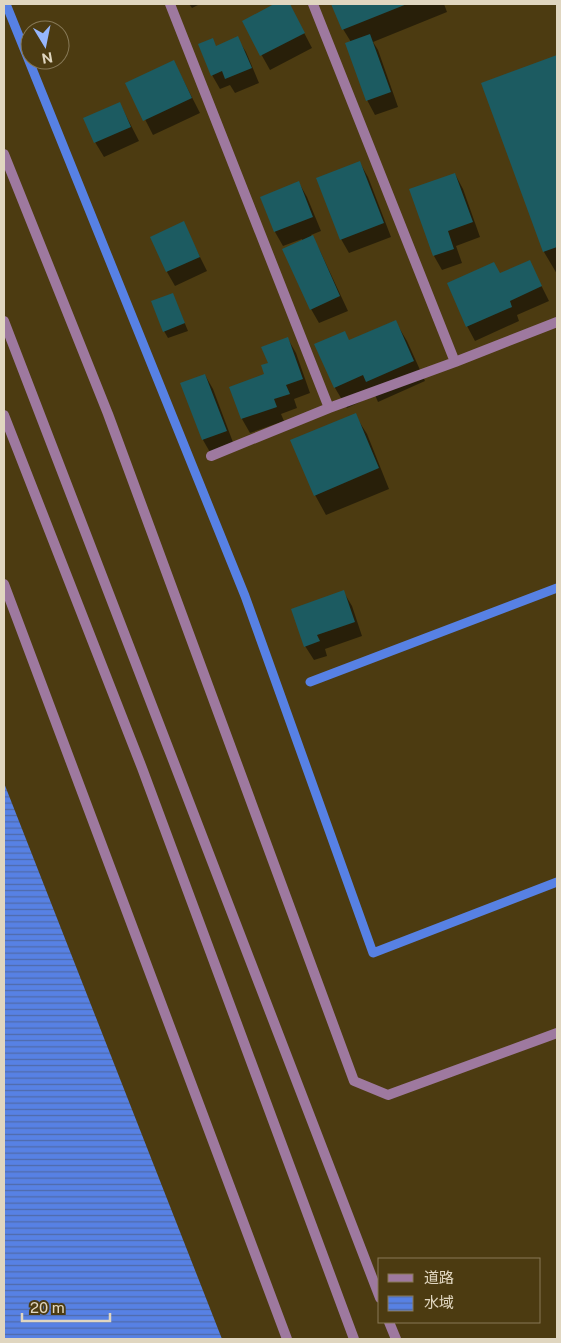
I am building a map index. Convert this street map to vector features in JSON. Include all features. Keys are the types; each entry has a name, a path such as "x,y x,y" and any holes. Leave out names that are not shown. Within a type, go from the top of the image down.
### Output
{"street":[{"path":"170,4 328,408"},
{"path":"313,4 455,362"},
{"path":"4,154 108,414 354,1080 388,1095 557,1033"},
{"path":"4,321 378,1293"},
{"path":"211,456 328,408 455,362 557,322"},
{"path":"4,415 142,768 354,1339"},
{"path":"4,584 287,1339"},
{"path":"389,1323 396,1339"}],"water":[{"path":"4,783 222,1339 4,1339"}],"building":[{"path":"274,4 290,4 305,33 260,56 242,21"},
{"path":"331,4 407,4 342,30"},
{"path":"370,34 391,92 366,101 345,43"},
{"path":"238,36 252,68 225,79 222,71 211,76 198,44 213,38 216,46"},
{"path":"557,55 557,247 543,252 481,83"},
{"path":"174,60 192,98 143,121 125,83"},
{"path":"120,102 131,127 94,143 83,118"},
{"path":"360,161 384,223 340,240 316,178"},
{"path":"455,173 473,222 448,231 454,249 433,256 409,189"},
{"path":"299,181 313,217 274,232 260,197"},
{"path":"184,221 200,257 166,272 150,237"},
{"path":"313,235 340,296 310,310 282,249"},
{"path":"530,260 542,286 510,301 512,307 466,327 447,283 494,262 500,273"},
{"path":"173,293 185,323 163,332 151,301"},
{"path":"396,320 414,361 366,382 363,375 334,388 314,344 345,331 349,340"},
{"path":"288,337 303,379 286,385 290,394 274,399 277,407 241,419 229,387 264,374 261,365 268,363 261,347"},
{"path":"205,374 227,431 202,440 180,383"},
{"path":"356,413 379,468 314,496 290,440"},
{"path":"344,590 355,622 317,635 320,641 304,647 291,609"}],"waterway":[{"path":"6,4 245,596 373,953 557,882"},
{"path":"310,682 557,588"}]}
